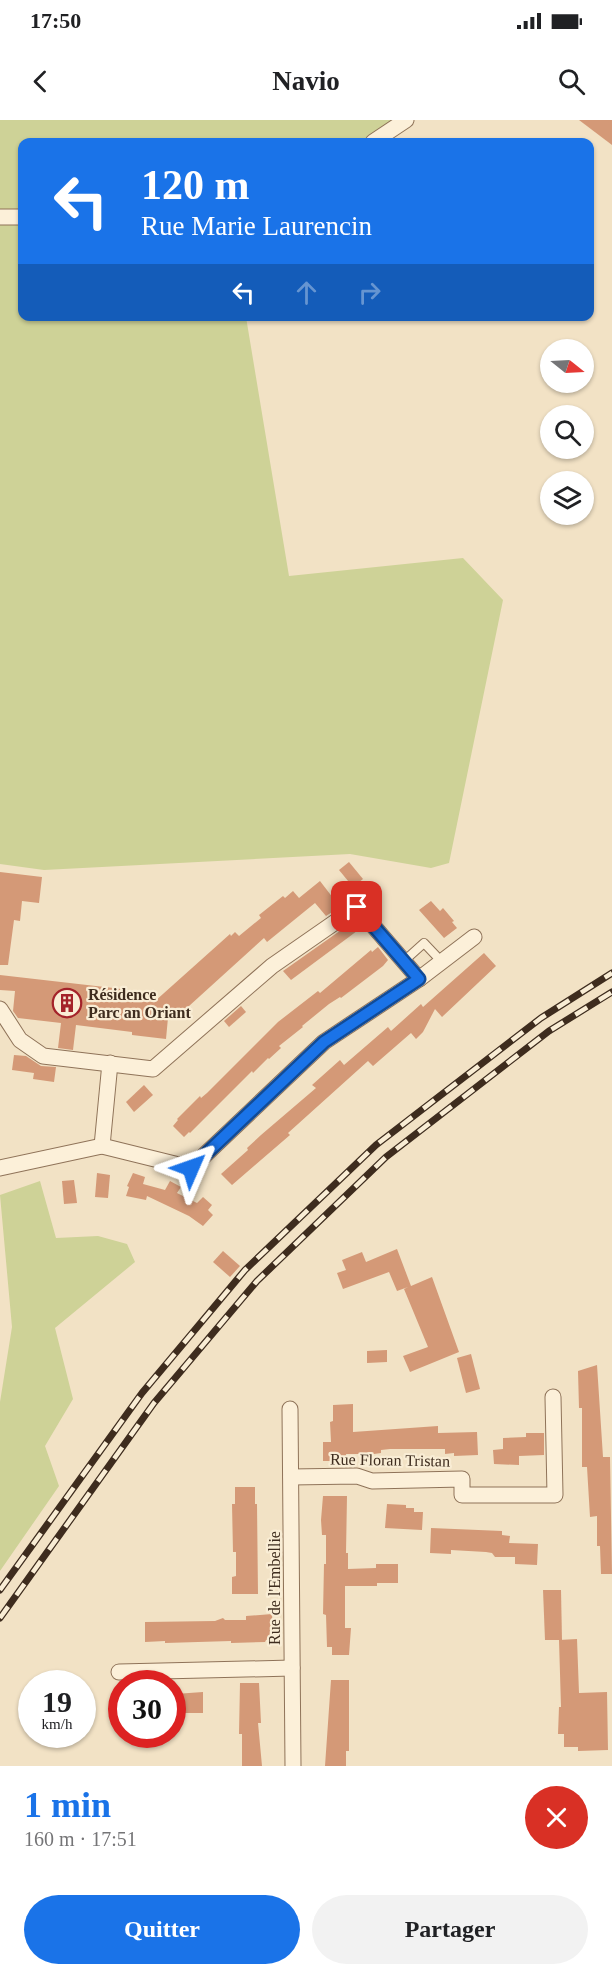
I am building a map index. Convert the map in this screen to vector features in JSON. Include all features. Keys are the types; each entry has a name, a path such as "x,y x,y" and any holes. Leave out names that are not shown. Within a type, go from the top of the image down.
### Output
{"street":[{"path":"380,138 406,120"},
{"path":"0,217 18,217"},
{"path":"0,1009 20,1040 44,1056 153,1069 272,966 357,907 419,979"},
{"path":"0,1168 102,1146 191,1168 324,1042 419,979 474,937"},
{"path":"102,1146 110,1063"},
{"name":"Rue Floran Tristan","path":"291,1477 357,1476 372,1481 462,1479 462,1495 555,1495 553,1397"},
{"name":"Rue de l'Embellie","path":"290,1409 293,1766"},
{"path":"186,1670 292,1668"}],"lane":[{"path":"404,961 424,943 442,962"}],"green space":[{"path":"0,120 395,120 367,138 18,138 18,321 247,321 289,576 463,558 503,600 449,863 431,868 350,854 44,870 0,864"},
{"path":"40,1181 56,1238 98,1236 127,1244 135,1262 55,1328 73,1399 45,1446 59,1486 0,1571 0,1402 12,1327 0,1195"}],"building":[{"path":"579,120 612,120 612,145"},
{"path":"349,862 363,879 353,887 339,870"},
{"path":"0,872 42,877 39,903 22,901 20,921 14,920 8,965 0,965"},
{"path":"320,881 340,907 326,916 315,903 267,942 264,938 178,1016 169,1007 166,1039 76,1025 73,1050 58,1048 61,1023 18,1018 13,1011 15,991 0,990 0,975 122,989 121,997 154,1002 230,934 231,936 235,932 239,936 261,918 259,915 283,896 285,898 293,891 299,898"},
{"path":"431,901 440,911 443,908 457,928 444,938 419,910"},
{"path":"351,923 357,931 291,980 283,971"},
{"path":"378,947 388,960 383,966 302,1026 279,1046 281,1048 269,1059 253,1073 252,1071 190,1133 184,1137 173,1126 200,1096 201,1098 207,1093 278,1022 318,991 320,993 371,950 372,952"},
{"path":"484,953 496,966 442,1017 435,1009 423,1032 416,1039 411,1033 373,1066 368,1061 288,1133 290,1135 232,1185 221,1174 261,1135 316,1088 312,1085 340,1060 344,1065 388,1027 391,1031 421,1004 423,1007"},
{"path":"241,1006 246,1012 229,1027 224,1021"},
{"path":"14,1055 26,1056 41,1066 56,1067 54,1082 33,1079 34,1073 12,1070"},
{"path":"144,1085 153,1095 134,1112 126,1102"},
{"path":"97,1173 110,1175 108,1198 95,1197"},
{"path":"133,1173 145,1177 143,1184 165,1190 170,1181 181,1187 177,1193 197,1203 203,1197 212,1205 208,1210 213,1215 203,1226 189,1216 147,1196 146,1200 126,1196 129,1187 127,1186"},
{"path":"74,1180 77,1203 64,1204 62,1181"},
{"path":"397,1249 411,1286 432,1277 459,1352 410,1372 403,1356 428,1347 404,1289 408,1287 397,1291 389,1272 343,1289 337,1273 346,1270 342,1260 362,1252 366,1262"},
{"path":"223,1251 240,1266 230,1277 213,1262"},
{"path":"387,1350 387,1362 367,1363 367,1351"},
{"path":"471,1354 480,1389 466,1393 457,1358"},
{"path":"597,1365 603,1457 610,1457 612,1574 601,1574 600,1546 597,1546 597,1516 590,1517 587,1467 582,1467 582,1408 579,1408 578,1371"},
{"path":"353,1404 353,1432 438,1426 438,1433 477,1432 478,1455 454,1456 454,1453 445,1454 445,1449 390,1449 374,1454 346,1454 347,1461 323,1461 323,1442 331,1442 330,1422 333,1421 333,1405"},
{"path":"526,1433 544,1433 544,1455 519,1456 519,1465 494,1464 493,1450 503,1449 503,1438 526,1437"},
{"path":"235,1487 255,1487 258,1594 232,1594 232,1577 236,1576 232,1504 235,1504"},
{"path":"323,1496 347,1496 348,1569 376,1568 376,1564 398,1564 398,1583 377,1583 377,1586 345,1586 345,1628 351,1628 349,1655 332,1655 332,1647 327,1647 326,1615 323,1614 326,1535 322,1535"},
{"path":"387,1504 406,1505 406,1508 414,1508 414,1512 423,1512 422,1530 385,1528"},
{"path":"431,1528 502,1531 502,1535 510,1536 509,1543 538,1544 537,1565 515,1564 515,1557 495,1557 492,1553 486,1552 451,1550 451,1554 430,1553"},
{"path":"543,1590 561,1590 562,1640 545,1640"},
{"path":"272,1614 273,1640 265,1642 145,1642 145,1622 215,1621 223,1618 225,1620 246,1620 246,1616"},
{"path":"577,1639 579,1693 607,1692 608,1750 578,1751 578,1747 564,1747 564,1734 558,1734 559,1707 561,1707 559,1640"},
{"path":"331,1680 349,1680 349,1751 346,1751 346,1766 325,1766"},
{"path":"240,1683 259,1683 261,1723 258,1723 262,1766 242,1766 242,1734 239,1734"},
{"path":"203,1692 203,1713 186,1713 186,1693"}],"railway":[{"path":"0,1590 142,1393 245,1270 376,1145 541,1018 612,973"},
{"path":"0,1618 154,1403 257,1281 386,1157 549,1031 612,992"}],"place":[{"name":"Résidence Parc an Oriant","path":"67,1003"}],"route":[{"path":"191,1168 324,1042 419,979 357,907"}]}
